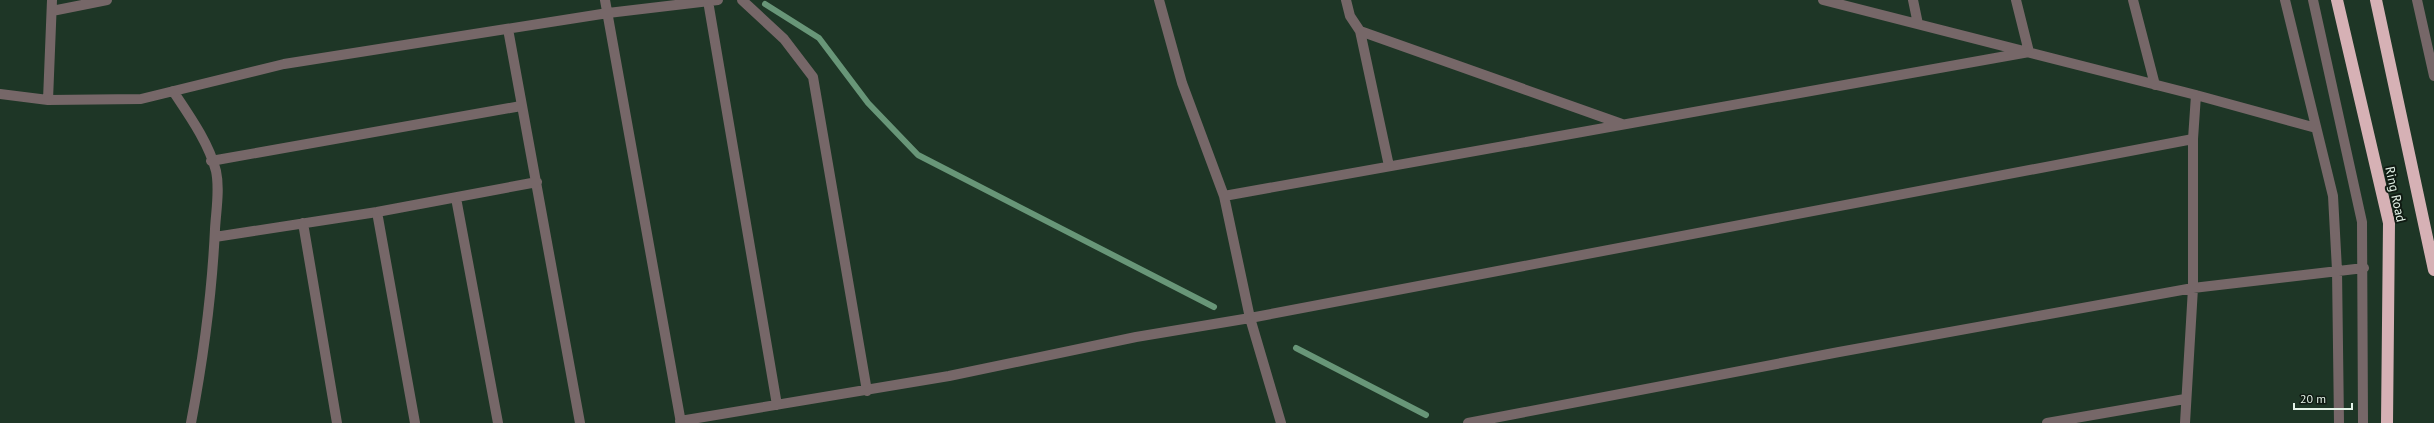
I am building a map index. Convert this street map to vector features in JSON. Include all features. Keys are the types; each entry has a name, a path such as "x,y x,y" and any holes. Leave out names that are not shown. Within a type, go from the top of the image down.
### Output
{"highway":[{"name":"Ring Road","path":"2337,0 2389,223 2387,423"},
{"name":"Ring Road","path":"2376,0 2434,270"}],"street":[{"path":"48,100 52,0"},
{"path":"52,11 106,0"},
{"path":"606,0 680,422 949,376 1136,337 1250,318 2193,139"},
{"path":"742,0 784,39 813,76 867,391"},
{"path":"1159,0 1182,83 1224,196 1250,318 1280,423"},
{"path":"1346,0 1350,16 1360,31 1389,166"},
{"path":"1823,0 2196,95 2316,128"},
{"path":"1913,0 1918,24"},
{"path":"2016,0 2029,52"},
{"path":"2133,0 2155,85"},
{"path":"2285,0 2333,196 2337,270 2340,423"},
{"path":"2313,0 2353,174 2362,222 2364,268 2363,423"},
{"path":"2416,0 2434,76"},
{"path":"0,94 48,100 141,99 284,64 608,13 713,1 777,405"},
{"path":"508,29 580,423"},
{"path":"1360,31 1624,125"},
{"path":"1224,196 2029,52"},
{"path":"173,91 188,112 216,172 213,272 191,423"},
{"path":"2185,423 2185,399 2193,288 2193,139 2196,95"},
{"path":"211,160 521,106"},
{"path":"215,237 377,212 537,182"},
{"path":"456,198 498,423"},
{"path":"377,212 415,423"},
{"path":"303,223 337,423"},
{"path":"1468,423 1839,352 2193,288 2364,268"},
{"path":"2047,423 2087,419 2185,399"}],"waterway":[{"path":"765,4 819,38 868,103 918,155 1214,307"},
{"path":"1296,348 1426,415"}]}
